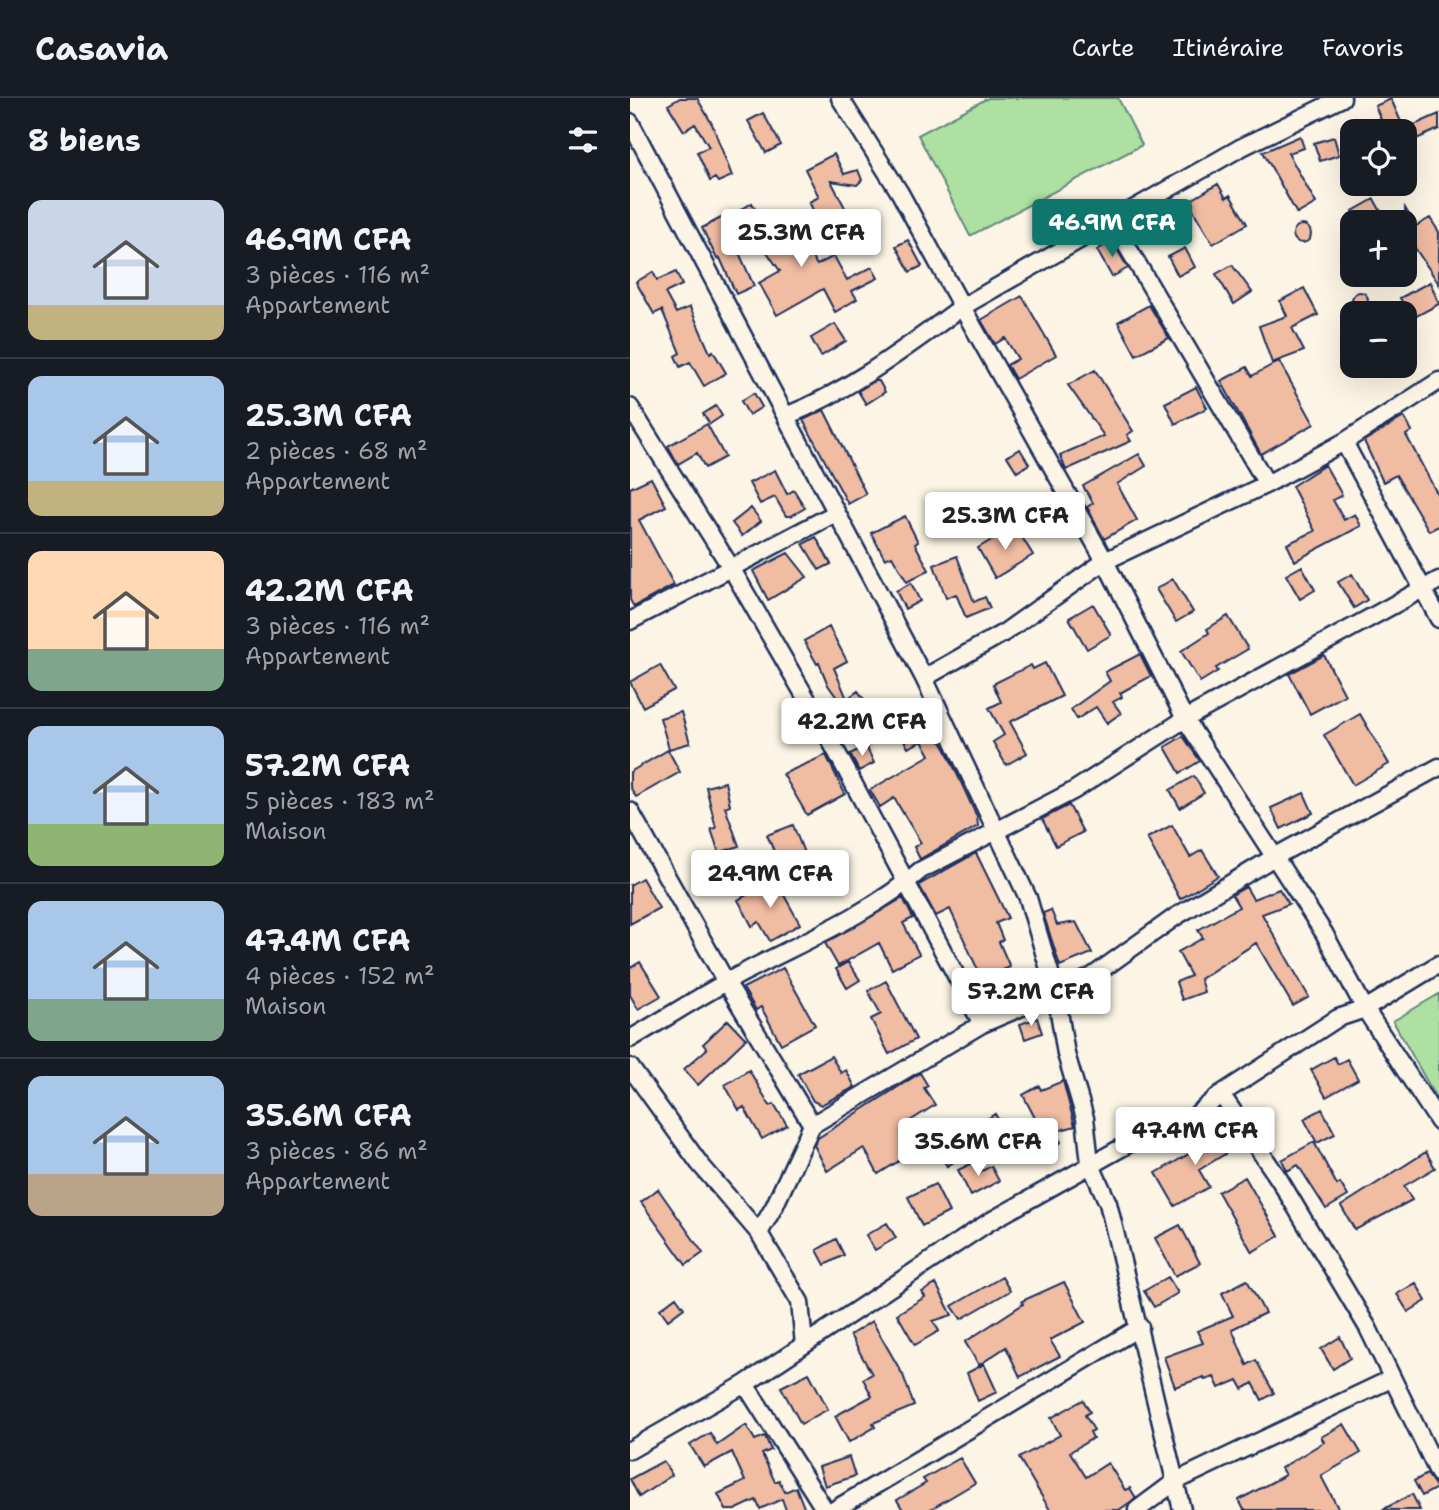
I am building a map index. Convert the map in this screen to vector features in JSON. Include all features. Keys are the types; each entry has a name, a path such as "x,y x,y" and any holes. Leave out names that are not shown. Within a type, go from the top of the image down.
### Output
{"street":[{"path":"840,98 900,193 1105,561 1185,719 1325,933 1365,1009 1439,1122"},
{"path":"786,416 825,400 877,368 962,307 1111,219 1240,148 1342,98"},
{"path":"630,122 786,416 834,514 923,678 1028,898 1056,993 1066,1054 1084,1118 1090,1164 1108,1203 1182,1510"},
{"path":"1111,219 1267,484"},
{"path":"923,678 1005,632 1105,561 1267,484 1343,442 1439,381"},
{"path":"630,407 636,433 730,566 828,736 904,884 982,1024"},
{"path":"1343,442 1439,620"},
{"path":"630,621 730,566 834,514"},
{"path":"630,1040 726,982 854,916 904,884 920,870 1073,791 1185,719 1439,580"},
{"path":"759,1233 812,1125 982,1024 1090,978 1175,917 1276,856 1439,767"},
{"path":"630,811 726,982 812,1125"},
{"path":"630,1450 745,1384 989,1222 1130,1143 1184,1125 1221,1094 1338,1018 1365,1009 1439,964"},
{"path":"630,1067 699,1163 759,1233 800,1303 804,1345"},
{"path":"1221,1094 1279,1180 1338,1284 1368,1328 1439,1474"},
{"path":"834,1510 1140,1328"},
{"path":"1137,1510 1176,1481 1391,1379"},
{"path":"745,1384 825,1510"}],"green space":[{"path":"988,98 1118,98 1142,145 970,236 918,135"},
{"path":"1439,994 1439,1103 1393,1021"}],"building":[{"path":"680,98 697,98 712,124 732,176 718,182 715,178 710,181 697,152 709,147 695,124 684,131 668,105"},
{"path":"1391,99 1400,119 1381,119 1375,106"},
{"path":"763,113 781,145 766,153 748,121"},
{"path":"1439,114 1439,129 1417,139 1417,124"},
{"path":"1300,136 1304,148 1288,153 1316,203 1297,214 1263,152"},
{"path":"1334,137 1339,155 1320,161 1314,143"},
{"path":"834,154 844,174 858,170 862,180 857,185 831,181 851,219 825,233 809,202 819,197 805,169"},
{"path":"1218,184 1226,198 1230,195 1247,224 1213,244 1188,202"},
{"path":"1374,199 1380,210 1355,210"},
{"path":"752,203 770,233 788,222 817,265 834,256 847,280 872,267 878,278 852,291 857,299 835,312 823,289 777,315 759,283 780,271 739,211"},
{"path":"723,217 754,286 736,294 720,258 717,259 702,228"},
{"path":"1430,218 1439,232 1439,284 1417,251 1417,225"},
{"path":"1302,225 1308,228 1311,234 1308,240 1302,243 1296,240 1293,234 1296,228"},
{"path":"908,240 922,266 910,272 896,246"},
{"path":"1112,241 1128,268 1112,277 1097,250"},
{"path":"1185,248 1195,267 1178,276 1168,257"},
{"path":"1232,265 1252,292 1234,304 1216,274"},
{"path":"653,272 657,280 676,272 682,285 665,293 676,313 690,307 710,353 713,351 726,373 704,386 690,362 680,367 675,356 680,353 662,310 654,314 636,282"},
{"path":"1430,282 1439,304 1417,316 1417,301 1402,301 1400,298"},
{"path":"1304,288 1318,315 1292,328 1304,351 1272,363 1259,326 1287,316 1280,301"},
{"path":"1357,292 1363,292 1368,301 1352,301"},
{"path":"1022,296 1056,355 1015,379 1007,365 1018,359 1005,338 995,344 981,320"},
{"path":"1149,305 1169,338 1136,355 1118,322"},
{"path":"835,324 846,341 821,356 811,338"},
{"path":"1279,361 1314,424 1261,454 1221,381 1247,367 1252,376"},
{"path":"1095,370 1133,431 1127,435 1131,441 1066,470 1060,455 1104,436 1068,385"},
{"path":"879,381 885,392 866,404 858,391"},
{"path":"1196,387 1207,408 1175,424 1165,403"},
{"path":"754,393 762,407 749,415 741,401"},
{"path":"716,406 722,416 710,424 703,414"},
{"path":"824,410 866,494 848,504 803,420"},
{"path":"1404,417 1412,431 1406,435 1439,497 1439,526 1429,531 1396,475 1383,482 1364,441"},
{"path":"707,424 725,457 705,468 697,453 678,464 668,446"},
{"path":"1020,449 1029,464 1017,472 1007,456"},
{"path":"1139,454 1146,466 1117,484 1137,520 1104,539 1087,507 1093,503 1083,486"},
{"path":"1325,465 1342,495 1333,500 1344,520 1355,514 1361,526 1295,561 1287,544 1315,531 1292,486"},
{"path":"775,470 787,494 794,490 805,508 791,516 786,516 775,497 760,504 749,483"},
{"path":"651,478 666,506 639,520 674,585 634,607 630,600 630,488"},
{"path":"751,508 761,521 742,536 732,523"},
{"path":"905,516 918,542 915,544 929,570 907,582 892,556 885,559 871,533"},
{"path":"1015,526 1033,555 995,578 978,548"},
{"path":"816,537 831,564 819,570 803,544"},
{"path":"788,553 807,577 768,600 753,571"},
{"path":"957,556 974,602 985,597 990,608 966,618 956,594 946,598 934,565"},
{"path":"1302,566 1315,590 1300,599 1286,575"},
{"path":"1352,574 1367,600 1354,608 1338,582"},
{"path":"1173,579 1193,612 1176,622 1156,589"},
{"path":"911,583 920,601 905,609 896,591"},
{"path":"1093,604 1111,635 1087,649 1069,618"},
{"path":"1228,616 1248,649 1216,668 1218,671 1200,682 1181,651 1209,633 1207,629"},
{"path":"829,627 847,661 834,668 847,699 858,691 869,706 852,719 828,685 819,663 817,664 804,641"},
{"path":"1140,654 1151,676 1120,693 1122,697 1113,702 1121,713 1107,723 1096,707 1077,719 1071,709 1110,681 1105,672"},
{"path":"1324,655 1345,695 1310,714 1289,674"},
{"path":"1045,663 1062,696 1010,722 1027,753 1006,765 993,742 1004,735 989,708 1001,702 993,684 1031,665 1033,669"},
{"path":"660,665 674,690 643,707 630,682"},
{"path":"919,705 946,750 977,817 978,826 920,859 914,847 921,843 894,798 880,807 870,790 930,755 922,741 908,748 893,719"},
{"path":"681,712 690,743 669,749 660,718"},
{"path":"1360,714 1389,764 1353,785 1324,735"},
{"path":"1183,736 1200,761 1180,773 1165,747"},
{"path":"866,746 874,763 859,771 850,754"},
{"path":"668,750 680,772 636,797 630,787 630,772"},
{"path":"826,755 845,794 807,815 783,774"},
{"path":"1194,776 1204,793 1180,808 1170,790"},
{"path":"725,782 730,805 725,807 739,846 719,853 711,829 716,828 706,787"},
{"path":"1304,793 1313,813 1281,829 1271,808"},
{"path":"1069,805 1083,832 1056,846 1042,819"},
{"path":"793,825 804,853 779,863 767,835"},
{"path":"1172,825 1190,857 1202,850 1218,876 1180,899 1147,838"},
{"path":"976,853 1008,918 996,923 1003,940 999,942 1010,967 982,979 950,909 936,916 919,885"},
{"path":"642,878 659,908 630,924 630,885"},
{"path":"775,879 800,924 770,941 759,922 752,926 738,900"},
{"path":"1246,887 1253,899 1279,889 1289,904 1262,914 1309,997 1293,1006 1256,943 1200,979 1204,992 1182,1000 1176,982 1191,976 1178,952 1203,938 1198,930 1239,907 1232,895"},
{"path":"903,898 913,918 903,923 919,954 892,969 879,943 838,966 825,943"},
{"path":"1051,910 1057,925 1076,922 1092,953 1060,966 1043,913"},
{"path":"640,962 661,996 638,1009 630,995 630,968"},
{"path":"848,962 860,980 847,988 836,969"},
{"path":"783,968 815,1025 781,1044 761,1007 756,1010 743,988"},
{"path":"886,981 916,1039 889,1054 871,1019 881,1014 868,991"},
{"path":"1037,1018 1042,1033 1025,1039 1020,1024"},
{"path":"728,1020 746,1039 698,1085 684,1069 707,1049 703,1044"},
{"path":"831,1056 841,1073 846,1070 855,1087 821,1105 813,1101 798,1074"},
{"path":"1334,1057 1338,1064 1347,1059 1358,1079 1326,1097 1311,1070"},
{"path":"749,1070 770,1106 774,1104 787,1125 762,1139 744,1107 739,1110 725,1085"},
{"path":"920,1073 928,1086 924,1088 935,1105 910,1121 923,1146 878,1174 864,1148 827,1171 814,1145 818,1138"},
{"path":"1063,1081 1075,1126 1054,1132 1061,1142 1033,1161 1014,1134 1036,1120 1023,1095 1039,1086 1041,1090"},
{"path":"1322,1109 1335,1134 1317,1143 1304,1119"},
{"path":"995,1114 1007,1134 993,1142 982,1122"},
{"path":"1227,1126 1238,1146 1199,1170 1209,1187 1175,1206 1156,1173 1209,1142 1207,1137"},
{"path":"950,1135 962,1157 947,1166 934,1144"},
{"path":"1314,1142 1337,1185 1340,1183 1348,1196 1326,1209 1298,1165 1287,1171 1282,1160"},
{"path":"1426,1152 1435,1168 1404,1186 1412,1200 1355,1230 1341,1206"},
{"path":"975,1162 980,1172 991,1166 999,1181 971,1196 958,1170"},
{"path":"1245,1177 1279,1236 1252,1252 1218,1192"},
{"path":"935,1184 949,1212 922,1226 908,1197"},
{"path":"658,1189 703,1253 686,1265 641,1202"},
{"path":"887,1223 896,1238 875,1250 866,1235"},
{"path":"1180,1225 1200,1263 1175,1276 1155,1238"},
{"path":"836,1239 844,1255 825,1265 817,1250"},
{"path":"1002,1277 1010,1291 961,1319 952,1306"},
{"path":"1168,1277 1178,1293 1154,1307 1144,1291"},
{"path":"1247,1280 1265,1313 1232,1329 1247,1365 1256,1360 1274,1393 1262,1400 1253,1383 1243,1389 1238,1380 1219,1388 1214,1377 1205,1380 1204,1377 1175,1387 1164,1357 1203,1343 1197,1331 1233,1316 1222,1293"},
{"path":"1064,1282 1085,1322 1050,1340 1060,1356 1020,1377 1006,1347 979,1365 965,1342 1023,1304 1022,1301"},
{"path":"1416,1283 1426,1301 1408,1312 1397,1294"},
{"path":"936,1284 952,1315 933,1321 939,1331 915,1345 897,1314 925,1297 922,1292"},
{"path":"676,1297 684,1308 668,1320 660,1309"},
{"path":"872,1321 903,1375 914,1406 873,1423 875,1427 849,1442 835,1416 872,1396 863,1379 872,1374 850,1335"},
{"path":"1340,1337 1350,1358 1333,1369 1321,1349"},
{"path":"984,1364 997,1392 978,1401 967,1373"},
{"path":"809,1373 828,1409 801,1424 781,1387"},
{"path":"1083,1400 1090,1412 1085,1415 1094,1430 1090,1432 1093,1438 1070,1452 1086,1477 1108,1463 1125,1490 1130,1488 1136,1498 1119,1510 1050,1510 1019,1458 1060,1435 1051,1418"},
{"path":"1344,1424 1361,1453 1321,1476 1339,1510 1244,1510 1239,1500 1285,1475 1281,1468 1324,1442 1321,1437"},
{"path":"746,1425 755,1440 765,1436 771,1450 762,1454 775,1482 779,1480 785,1492 796,1487 805,1510 786,1510 782,1499 760,1509 756,1500 735,1510 726,1510 718,1494 745,1481 732,1452 704,1467 690,1445 710,1433 717,1445"},
{"path":"849,1457 855,1476 825,1486 819,1467"},
{"path":"960,1458 975,1483 929,1510 903,1510 897,1500 926,1483 923,1479"},
{"path":"663,1461 672,1475 639,1497 630,1479"},
{"path":"1427,1474 1437,1488 1422,1496 1414,1481"},
{"path":"1412,1494 1420,1510 1382,1510"}]}
